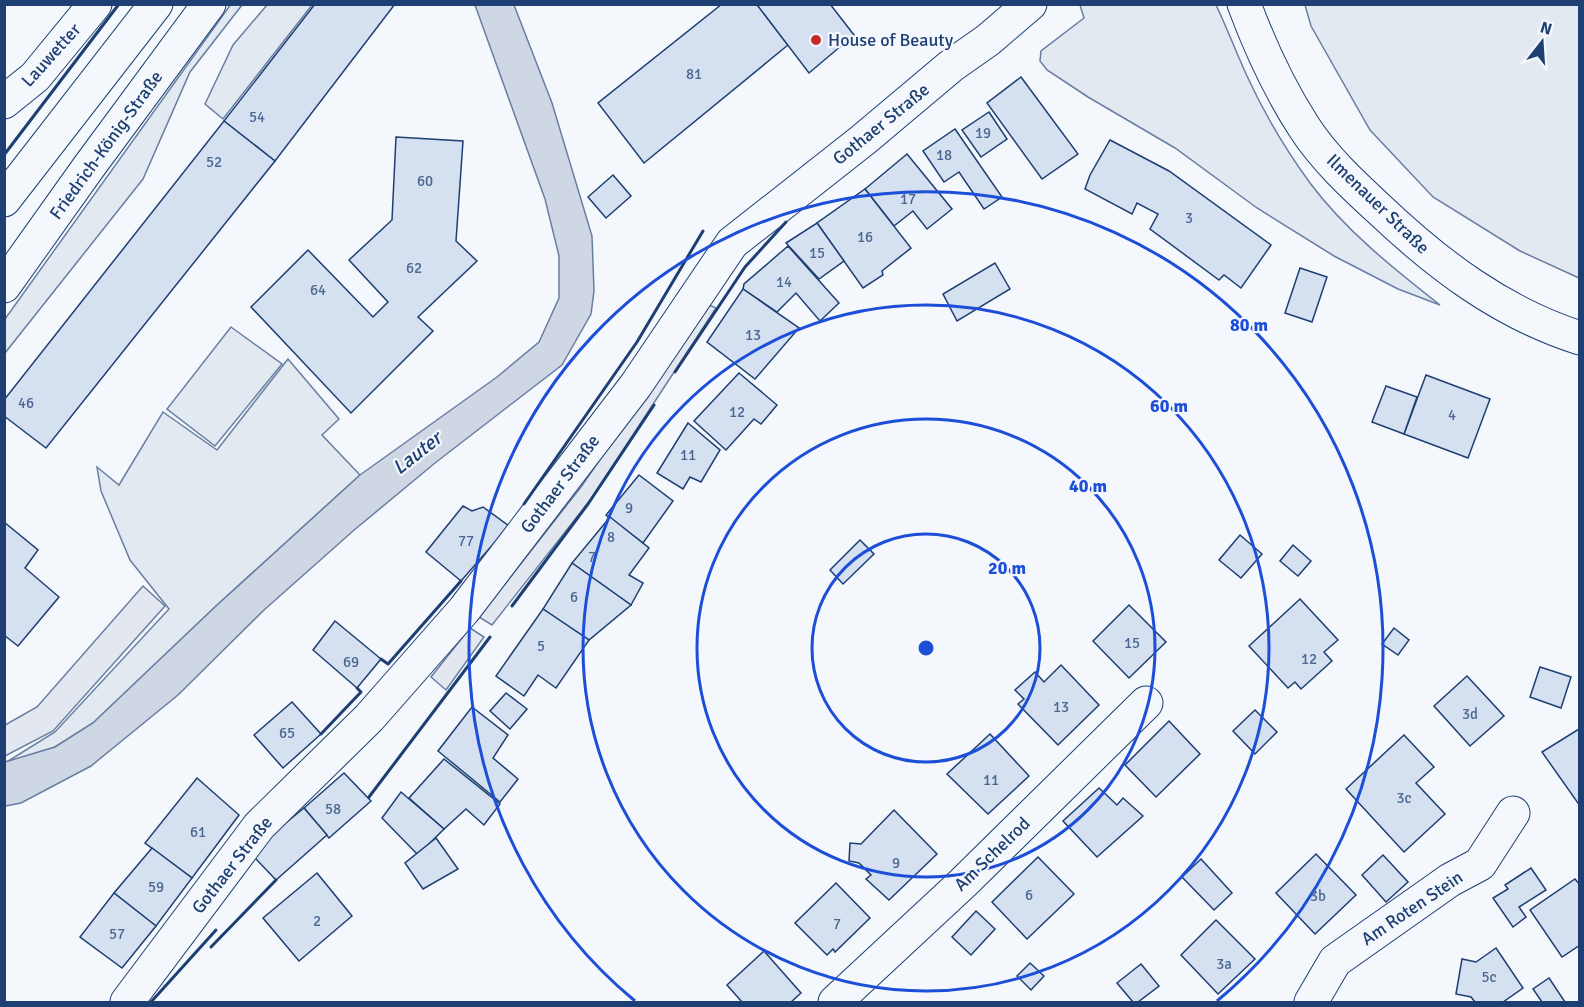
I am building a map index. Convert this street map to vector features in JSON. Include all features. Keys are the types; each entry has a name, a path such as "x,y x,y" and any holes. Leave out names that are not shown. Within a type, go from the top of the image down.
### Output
{"street":[{"name":"Lauwetter","path":"4,102 35,76 95,4"},
{"path":"4,200 156,4"},
{"name":"Friedrich-König-Straße","path":"4,286 208,4"},
{"name":"Gothaer Straße","path":"127,1002 259,826 369,718 464,609 636,385 732,243 988,40 1030,4"},
{"name":"Ilmenauer Straße","path":"1244,6 1273,72 1305,128 1345,177 1446,268 1494,300 1554,330 1580,338"},
{"name":"Am Schelrod","path":"835,1002 963,883 1146,703"},
{"name":"Am Roten Stein","path":"1311,1002 1335,962 1450,880 1480,864 1513,813"}],"shaded area":[{"path":"231,4 242,5 190,72 143,179 5,353 5,319"},
{"path":"267,5 312,5 223,119 205,104 233,45"},
{"path":"1080,5 1216,5 1261,104 1310,183 1354,233 1440,305 1398,289 1334,256 1257,208 1175,148 1047,70 1040,61 1041,51 1084,18"},
{"path":"1305,5 1579,5 1579,278 1520,251 1433,197 1370,130 1311,26"},
{"path":"707,304 716,308 591,499 492,625 479,617 581,487"},
{"path":"231,327 282,364 215,446 167,409"},
{"path":"288,359 339,419 322,435 360,475 216,606 93,723 55,747 5,763 55,732 169,609 130,560 101,491 97,467 119,485 163,412 217,450"},
{"path":"143,586 165,606 53,731 5,756 5,725 37,707"},
{"path":"470,628 484,637 446,690 431,677"}],"water":[{"name":"Lauter","path":"475,5 514,5 552,103 592,236 594,291 591,314 562,365 435,463 353,531 264,610 178,695 91,766 21,803 5,806 5,762 55,747 93,723 216,606 360,475 497,377 539,342 559,298 559,256 545,199"}],"building":[{"path":"315,4 395,4 275,161 224,121"},
{"path":"722,4 761,4 758,6 788,45 644,163 598,103"},
{"name":"House of Beauty","path":"761,4 830,4 854,35 809,73 758,6"},
{"path":"1021,77 1078,154 1042,179 987,103"},
{"path":"989,112 1007,139 981,157 962,130"},
{"path":"224,121 275,161 46,448 4,416 4,400"},
{"path":"955,129 1002,197 984,209 959,172 944,182 923,151"},
{"path":"396,137 463,141 456,241 477,261 418,317 433,331 351,413 251,307 308,250 373,317 388,302 349,260 392,220"},
{"path":"1110,140 1169,171 1271,245 1241,288 1224,275 1219,280 1150,229 1158,214 1137,203 1132,214 1085,189 1090,175"},
{"path":"907,154 952,209 927,229 913,211 894,226 865,189"},
{"path":"613,175 631,196 606,218 588,197"},
{"path":"865,189 911,248 882,271 883,275 863,288 817,223"},
{"path":"817,223 844,261 819,279 786,243"},
{"path":"788,246 839,303 820,321 796,293 777,312 743,289 744,284"},
{"path":"995,263 1010,289 957,321 943,294"},
{"path":"1300,268 1327,277 1312,322 1285,313"},
{"path":"743,289 799,328 755,379 707,342"},
{"path":"739,373 777,405 761,424 754,419 726,450 694,421"},
{"path":"1426,375 1490,399 1468,458 1404,434"},
{"path":"1386,386 1417,397 1404,434 1372,422"},
{"path":"688,423 720,450 701,482 690,477 683,489 657,473"},
{"path":"639,475 673,501 643,543 606,515"},
{"path":"463,506 472,511 483,507 509,526 461,581 426,552"},
{"path":"610,517 649,548 629,575 643,583 631,605 572,563"},
{"path":"4,522 38,550 25,568 59,597 18,646 4,635"},
{"path":"1240,535 1262,554 1241,578 1219,560"},
{"path":"860,540 874,554 843,584 830,570"},
{"path":"1293,545 1311,561 1298,576 1280,561"},
{"path":"572,563 631,605 589,640 543,609"},
{"path":"1300,599 1338,640 1324,652 1332,661 1301,689 1295,682 1288,688 1249,646"},
{"path":"1129,605 1166,642 1129,678 1093,641"},
{"path":"543,609 589,640 556,688 538,675 524,696 496,676"},
{"path":"335,621 381,659 357,688 313,650"},
{"path":"1394,628 1409,640 1398,655 1382,644"},
{"path":"1061,665 1099,705 1058,745 1018,704 1024,699 1015,690 1035,672 1044,682"},
{"path":"1540,667 1571,677 1561,708 1530,697"},
{"path":"1467,676 1504,716 1470,746 1434,706"},
{"path":"506,693 527,709 510,729 490,711"},
{"path":"292,702 321,734 283,768 254,735"},
{"path":"472,707 508,735 493,758 518,779 500,802 438,751"},
{"path":"1255,710 1277,732 1255,754 1233,731"},
{"path":"1169,721 1200,754 1156,797 1125,765"},
{"path":"1580,730 1580,806 1542,752"},
{"path":"990,734 1029,776 988,814 947,774"},
{"path":"1404,735 1434,767 1416,783 1445,814 1404,852 1346,789"},
{"path":"444,759 500,804 484,825 466,809 444,829 409,798"},
{"path":"344,773 371,801 329,838 304,808"},
{"path":"197,778 239,815 192,878 145,843"},
{"path":"1099,788 1117,805 1123,798 1143,816 1097,857 1063,821"},
{"path":"401,792 444,829 418,855 382,818"},
{"path":"304,808 327,835 276,880 255,858 272,834"},
{"path":"894,810 937,854 889,900 866,879 871,875 859,863 849,861 850,843 861,844"},
{"path":"436,838 458,869 423,889 405,863"},
{"path":"152,848 192,878 156,926 114,893"},
{"path":"1316,854 1356,895 1315,934 1276,893"},
{"path":"1383,855 1408,882 1386,902 1362,875"},
{"path":"1038,857 1074,894 1027,939 992,902"},
{"path":"1201,859 1232,893 1214,910 1182,877"},
{"path":"1531,868 1546,890 1519,907 1526,917 1513,927 1493,898 1508,889 1505,885"},
{"path":"317,873 352,916 299,961 263,918"},
{"path":"1575,879 1580,885 1580,945 1562,957 1530,910"},
{"path":"836,883 870,918 835,952 833,949 827,955 795,923"},
{"path":"114,893 156,926 122,968 80,937"},
{"path":"976,911 995,929 971,955 952,937"},
{"path":"1216,920 1255,959 1218,994 1181,955"},
{"path":"1496,948 1523,988 1503,1002 1475,1002 1471,997 1456,994 1462,959 1476,962"},
{"path":"764,951 801,993 791,1002 742,1002 727,985"},
{"path":"1030,963 1044,976 1031,990 1017,976"},
{"path":"1141,964 1159,986 1138,1002 1133,1002 1117,983"},
{"path":"1549,978 1565,1002 1542,1002 1533,989"}],"wall":[{"path":"4,155 119,4"},
{"path":"675,372 745,267 786,222"},
{"path":"524,504 637,342 703,231"},
{"path":"512,606 588,504 654,405"},
{"path":"381,659 388,664 461,581"},
{"path":"369,797 490,637"},
{"path":"321,734 361,692 357,688"},
{"path":"211,947 276,880"},
{"path":"151,1002 216,930"}],"place":[{"name":"House of Beauty","path":"816,40"}]}
